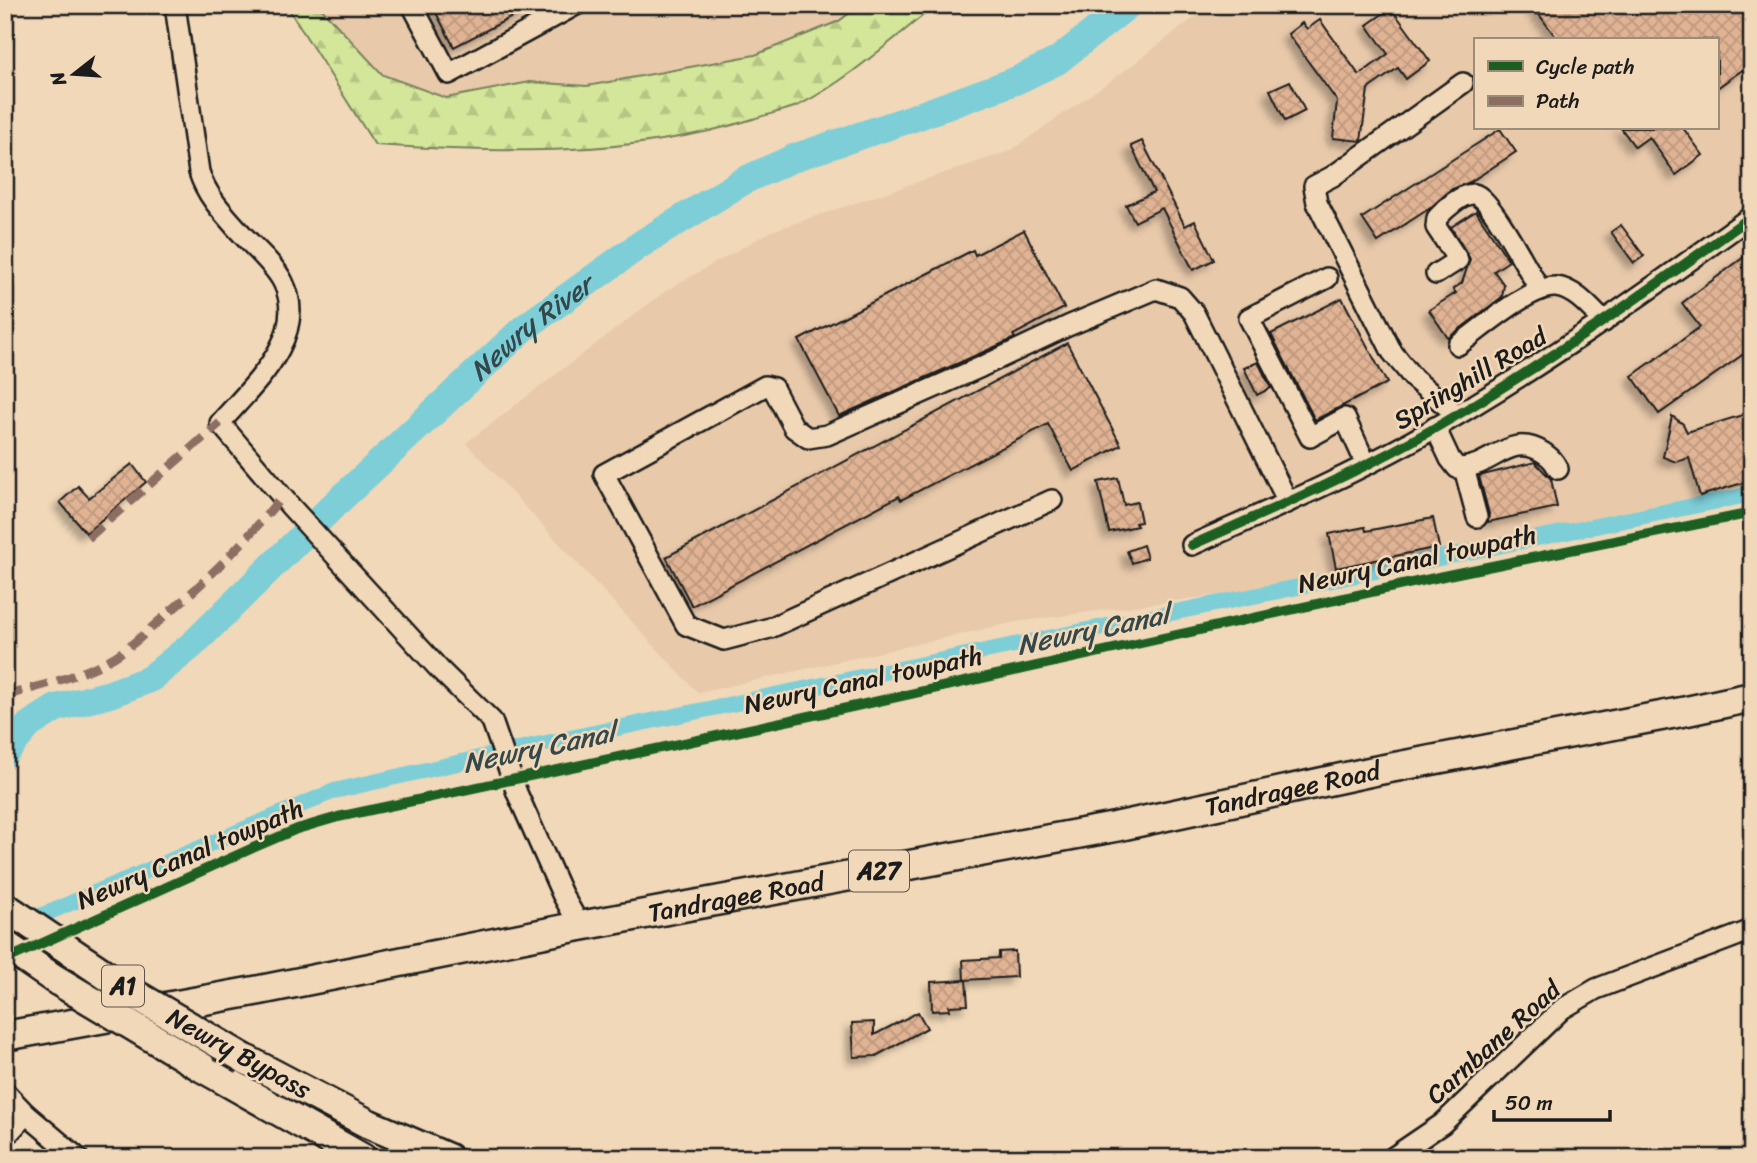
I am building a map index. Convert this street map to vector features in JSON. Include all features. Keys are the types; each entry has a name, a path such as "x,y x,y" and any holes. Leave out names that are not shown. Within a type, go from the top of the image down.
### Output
{"highway":[{"name":"Tandragee Road","path":"5,1036 1102,829 1374,771 1752,697"},
{"name":"Newry Bypass","path":"5,907 131,992 245,1059 369,1124 448,1158"},
{"name":"Newry Bypass","path":"5,945 53,978 203,1068 362,1158"}],"street":[{"path":"175,5 202,183 216,205 282,280 291,315 285,337 275,357 220,423 291,507 440,670 492,721 517,793 562,894 580,926"},
{"path":"412,5 450,74 576,5"},
{"path":"1456,414 1414,379 1392,352 1317,203 1314,186 1333,176 1463,83"},
{"path":"1436,274 1458,260 1436,227 1437,218 1465,197 1474,194 1482,198 1493,212 1540,290"},
{"name":"Springhill Road","path":"1192,545 1288,502 1435,427 1604,322 1752,216"},
{"path":"1327,278 1249,318 1310,437 1345,418 1366,464"},
{"path":"1458,345 1526,297 1540,290 1556,287 1569,291 1604,322"},
{"path":"1052,500 770,628 724,640 686,625 604,474 765,386 773,388 793,428 808,438 827,435 1156,289 1180,297 1194,313 1288,502"},
{"path":"1435,427 1457,468 1464,468 1520,444 1534,447 1553,460 1558,469"},
{"path":"1464,468 1477,517"},
{"name":"Carnbane Road","path":"1392,1158 1442,1124 1562,1009 1596,989 1752,930"},
{"path":"5,1092 26,1114 78,1158"},
{"path":"5,1137 26,1114"}],"shaded area":[{"path":"318,5 860,5 839,21 755,55 587,86 530,82 446,98 383,75"},
{"path":"1211,5 1752,5 1752,483 1672,506 1225,594 1015,622 698,693 466,443 667,290 772,231 1010,151 1119,75"}],"green space":[{"path":"286,5 318,5 383,75 446,98 530,82 587,86 755,55 839,21 860,5 936,5 852,72 794,107 707,131 661,140 566,149 470,150 375,145"}],"building":[{"path":"432,5 535,5 454,47"},
{"path":"1532,5 1752,5 1752,63 1718,87 1718,38 1557,38"},
{"path":"1391,8 1430,61 1406,79 1398,68 1368,89 1361,141 1333,138 1337,101 1288,34 1302,23 1307,29 1320,20 1359,75 1388,54 1367,25"},
{"path":"1290,81 1305,111 1285,121 1270,90"},
{"path":"1498,130 1516,152 1470,182 1452,189 1430,208 1378,242 1362,218"},
{"path":"1622,130 1684,130 1703,155 1676,175 1649,137 1635,147"},
{"path":"1142,141 1185,226 1195,221 1214,260 1193,270 1162,208 1135,222 1126,205 1154,192 1131,146"},
{"path":"1476,211 1509,261 1494,271 1504,285 1502,297 1448,338 1429,310 1456,293 1453,289 1462,283 1470,259 1451,227"},
{"path":"1621,225 1644,256 1634,263 1611,232"},
{"path":"1024,230 1064,308 1013,335 1015,338 839,416 799,340 973,250 975,255"},
{"path":"1752,251 1752,348 1659,414 1632,376 1700,327 1682,303"},
{"path":"1342,298 1387,383 1315,420 1271,334"},
{"path":"1067,343 1121,445 1073,471 1048,424 901,500 899,496 692,606 666,557"},
{"path":"1258,362 1271,388 1257,395 1244,368"},
{"path":"1752,412 1752,480 1700,496 1689,458 1676,462 1663,457 1672,416 1683,424 1687,432"},
{"path":"1535,462 1551,479 1557,507 1488,522 1489,514 1479,476"},
{"path":"132,464 146,482 86,533 60,502 78,486 89,498"},
{"path":"1118,478 1124,505 1137,502 1141,522 1135,523 1137,526 1109,532 1098,482"},
{"path":"1433,518 1439,547 1336,568 1329,534 1365,527 1366,531"},
{"path":"1143,545 1147,558 1132,563 1127,551"},
{"path":"1015,951 1016,977 964,980 963,960 999,958 999,952"},
{"path":"966,980 968,1005 949,1006 950,1010 932,1011 931,982"},
{"path":"918,1012 927,1028 876,1056 854,1057 852,1023 874,1022 874,1035"}],"waterway":[{"name":"Newry River","path":"5,753 29,725 56,708 110,694 150,679 192,645 334,505 524,328 641,244 745,180 796,157 1015,81 1057,61 1128,5"},
{"name":"Newry Canal","path":"5,931 334,791 532,746 990,650 1752,494"}],"marked path":[{"path":"88,538 220,423"},
{"path":"5,696 82,672 127,648 175,608 223,562 282,496"}],"cycle path":[{"path":"1192,545 1358,469 1456,416 1585,333 1752,216"},
{"name":"Newry Canal towpath","path":"5,960 255,847 297,829 338,817 1448,575 1752,513"}]}
